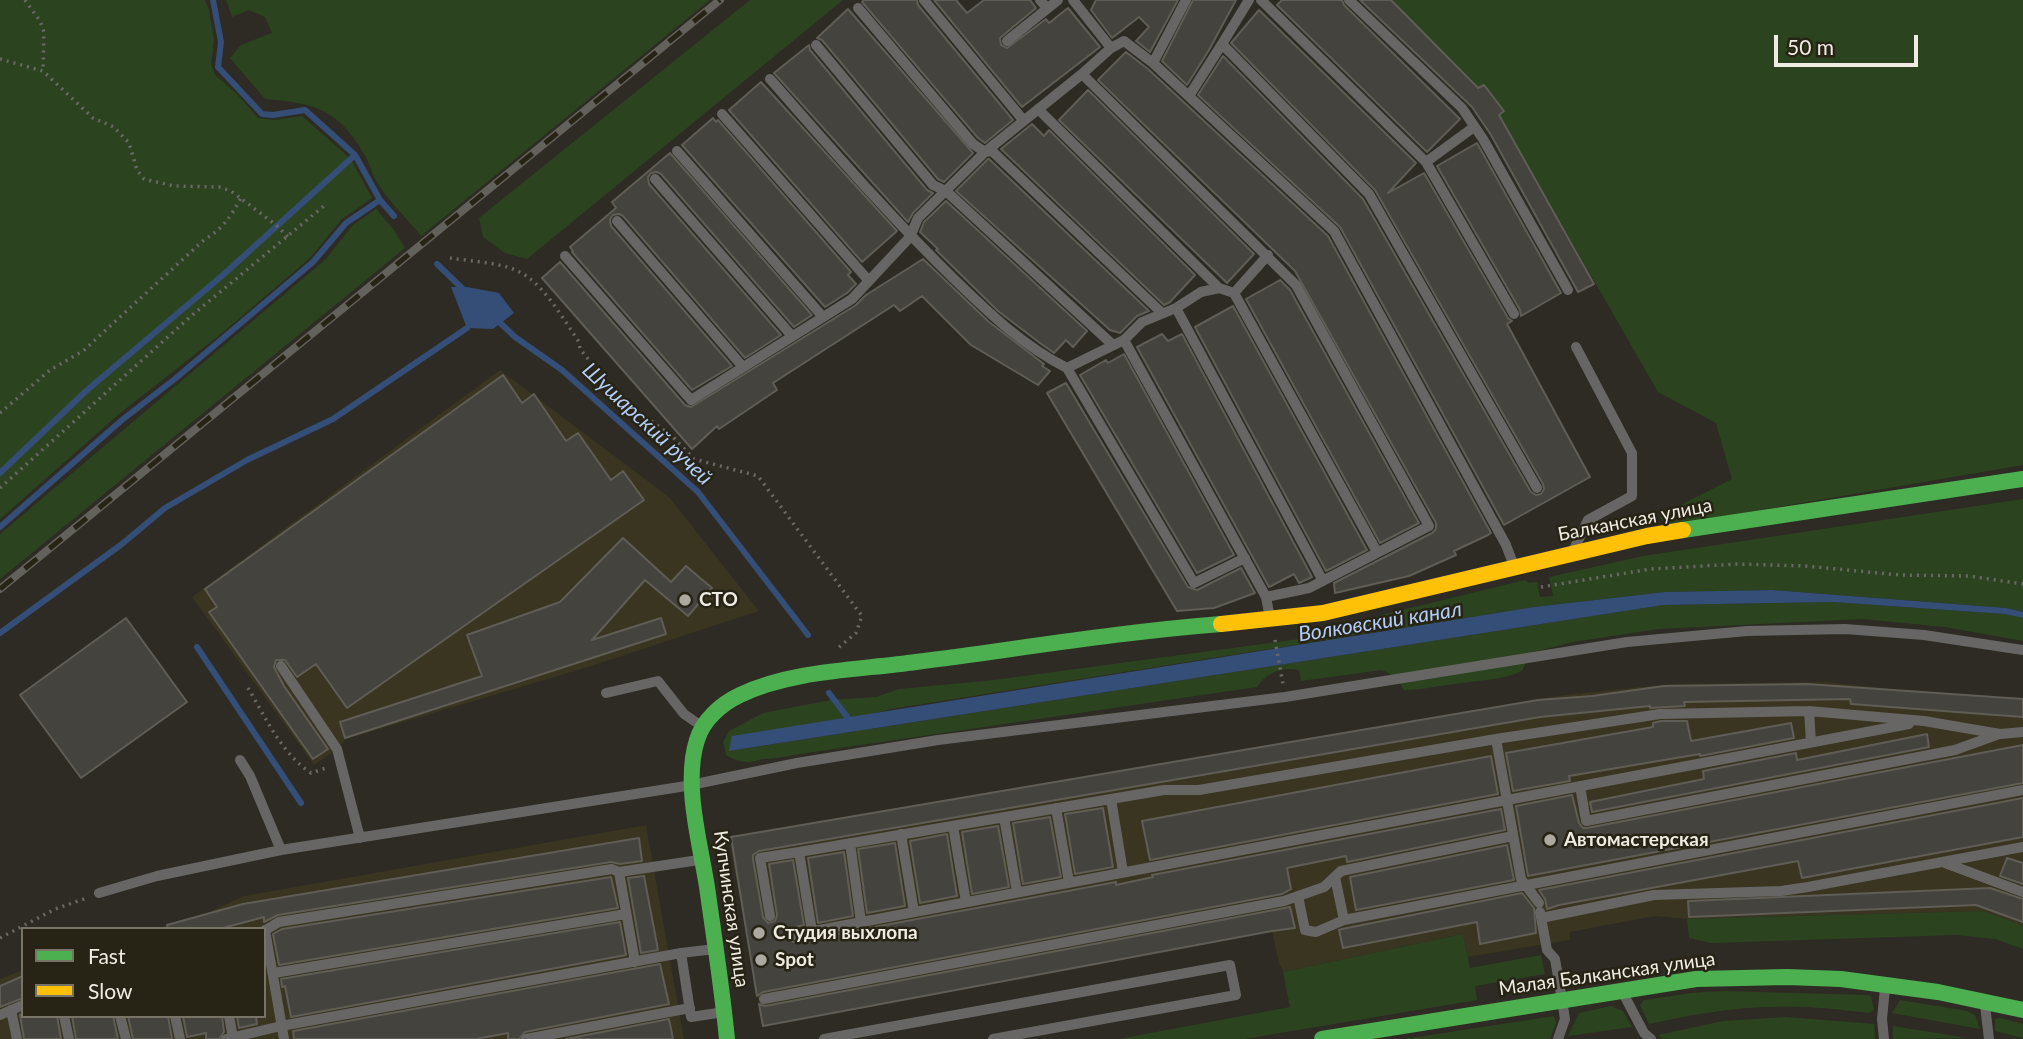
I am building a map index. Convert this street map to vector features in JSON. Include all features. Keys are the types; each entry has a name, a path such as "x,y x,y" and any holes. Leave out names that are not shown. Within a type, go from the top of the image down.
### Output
{"street":[{"name":"Балканская улица","path":"701,726 725,703 775,683 831,673 1166,628 1268,626 1647,536 2023,479"},
{"name":"Купчинская улица","path":"701,726 689,786 716,949 727,1039"},
{"name":"Малая Балканская улица","path":"1322,1039 1363,1036 1621,990 1696,979 1743,977 1787,977 1886,984 2023,1010"}],"lane":[{"path":"924,0 1024,121"},
{"path":"1007,41 1044,4 1058,0"},
{"path":"1073,0 1111,48"},
{"path":"1153,63 1186,0"},
{"path":"1189,96 1249,0"},
{"path":"1261,0 1426,162 1514,314"},
{"path":"1349,0 1462,108 1568,290"},
{"path":"858,8 973,144 985,152 992,150 1162,313"},
{"path":"565,256 691,400 852,299 910,237 918,218 985,152 1111,48 1124,41 1153,63 1334,231 1506,545 1514,566"},
{"path":"1222,44 1369,194 1537,488"},
{"path":"816,45 933,186 946,191 1113,345"},
{"path":"1082,74 1296,285 1429,526 1309,588 1266,597"},
{"path":"770,79 910,237 999,322 1042,355 1067,368 1194,583 1245,558"},
{"path":"1038,110 1219,288 1234,293 1377,552"},
{"path":"722,114 869,281"},
{"path":"1426,162 1474,127"},
{"path":"677,151 823,317"},
{"path":"655,179 792,336"},
{"path":"617,221 743,367"},
{"path":"1234,293 1268,255"},
{"path":"1067,368 1124,340 1142,322 1175,308 1201,292 1219,288"},
{"path":"1175,308 1323,581"},
{"path":"1124,340 1266,597 1268,626"},
{"path":"1573,553 1588,520 1632,496 1632,453 1576,347"},
{"path":"99,893 158,876 281,850 689,786 797,763 938,740 1285,697 1640,641 1747,631 1845,629 1924,635 2023,650"},
{"path":"281,666 337,749 360,838"},
{"path":"606,694 658,681 684,714 701,726"},
{"path":"1809,711 1811,742"},
{"path":"770,916 761,858 1164,790 1199,790 1496,738 1660,714 1809,711 1924,721 2000,734"},
{"path":"793,935 1924,721"},
{"path":"1580,786 1586,821 1955,750 2000,734 2023,732"},
{"path":"1496,738 1521,879 1530,885 1539,903 1547,950 1555,959 1565,1019 1558,1039"},
{"path":"240,760 250,776 281,850"},
{"path":"1298,896 1305,930 1316,932 1344,920 2023,790"},
{"path":"1111,799 1123,872"},
{"path":"1056,808 1069,882"},
{"path":"1004,817 1017,892"},
{"path":"953,826 965,902"},
{"path":"901,834 915,912"},
{"path":"764,999 1283,901 1324,887 1341,871 1513,836"},
{"path":"850,843 861,922"},
{"path":"1541,918 1654,895 1781,891 2023,847"},
{"path":"799,852 812,931"},
{"path":"266,929 279,922 612,869 619,872 702,859"},
{"path":"1942,863 2023,892"},
{"path":"619,872 635,962"},
{"path":"1335,877 1344,920"},
{"path":"274,973 626,914"},
{"path":"266,935 284,1039"},
{"path":"229,1018 230,1038 281,1026 681,953 716,949"},
{"path":"681,953 691,1017 724,1012"},
{"path":"824,1039 1230,965 1236,995 993,1039"},
{"path":"1884,1039 1882,1019 1886,984"},
{"path":"1621,990 1644,1033 1651,1039"},
{"path":"1985,1001 1989,1039"},
{"path":"0,1015 21,1006"},
{"path":"526,1039 690,1008"},
{"path":"11,1010 17,1039"},
{"path":"64,1018 69,1039"},
{"path":"120,1018 125,1039"},
{"path":"175,1018 180,1039"}],"path":[{"path":"25,0 40,21 44,32 43,71"},
{"path":"0,59 43,71 93,118 114,127 129,143 137,170 144,179 174,186 219,187 231,191 278,226 288,237"},
{"path":"0,413 51,370 83,351 205,239 216,233 227,222 241,198"},
{"path":"0,488 190,317 325,205"},
{"path":"450,258 506,268 529,277 551,302 598,373 644,416 672,436 694,459 758,476 862,616 856,632 839,646 835,653 831,673"},
{"path":"1539,587 1651,569 1737,564 1805,566 1900,575 1969,576 2023,584"},
{"path":"1268,626 1282,684"},
{"path":"248,688 278,740 298,764 311,773 326,769 340,760"},
{"path":"0,938 55,909 99,893"}],"shaded area":[{"path":"500,370 669,497 759,611 588,667 346,739 314,765 192,597"},
{"path":"1825,682 1996,700 2023,700 2023,926 1983,911 1687,919 1655,916 1570,932 1570,940 1468,957 1463,934 1283,972 1272,931 763,1026 729,839 1557,696 1669,684"},
{"path":"646,825 684,1039 0,1039 0,979 21,971 21,1018 266,1018 266,927 161,927 209,912 244,896"}],"green space":[{"path":"0,0 205,0 214,40 211,64 215,75 237,94 258,118 274,120 302,116 351,159 372,198 342,219 310,258 221,334 119,414 0,519"},
{"path":"226,0 710,0 421,236 381,189 356,141 336,119 299,103 265,99 230,58 241,45 272,33 265,17 249,10 232,17"},
{"path":"750,0 843,0 527,259 505,253 483,237 479,218"},
{"path":"1391,0 2023,0 2023,465 1667,526 1659,516 1732,479 1716,423 1658,392 1499,115 1504,111 1484,85 1478,88"},
{"path":"376,209 405,248 0,579 0,534 325,260 353,225"},
{"path":"2023,499 2023,612 2006,608 1772,590 1665,592 1534,607 891,709 730,751 1663,605 1832,602 2005,614 2023,618 2023,641 1945,627 1862,619 1659,629 1573,642 1530,653 1522,671 1505,677 1423,689 1404,690 1396,677 1382,670 1301,681 1299,670 1287,669 1270,674 1257,687 753,761 740,761 726,755 723,742 729,731 763,713 831,700 876,697 899,689 994,680 1329,635 1333,627 1525,580 1529,583 1537,582 1540,597 1553,596 1549,577 1643,556"},
{"path":"1983,911 2023,926 2023,949 1995,939 1956,935 1711,943 1689,938 1687,919"},
{"path":"1463,934 1470,968 1541,955 1545,974 1475,986 1477,1000 1244,1039 1119,1039 1290,1007 1283,972"},
{"path":"1722,991 1867,995 1871,996 1874,1010 1869,1013 1805,1007 1751,1008 1649,1024 1640,1005 1644,1000"},
{"path":"1900,1000 1967,1011 1975,1015 1980,1029 1892,1013"},
{"path":"1611,1006 1623,1011 1632,1027 1568,1036 1579,1013"},
{"path":"1554,1016 1556,1023 1550,1039 1404,1039"},
{"path":"1786,1017 1874,1024 1875,1039 1663,1039 1658,1035 1723,1021"},
{"path":"1995,1019 2023,1024 2023,1038 1995,1031"},
{"path":"1893,1026 1967,1038 1893,1039"}],"water":[{"path":"451,287 499,293 514,313 493,329 467,328"},
{"path":"1772,590 2006,608 2023,612 2023,618 2005,614 1832,602 1663,605 729,751 732,736 1534,607 1665,592"}],"building":[{"path":"917,0 918,5 1013,120 985,143 978,138 862,2"},
{"path":"934,0 956,0 967,13 984,0 1030,0 1036,8 1000,38 1001,45 1007,48 1046,19 1049,23 1068,8 1100,47 1022,107"},
{"path":"1096,0 1178,0 1150,52 1136,41 1149,27 1139,17 1112,38 1091,10"},
{"path":"1193,0 1236,0 1187,85 1162,61"},
{"path":"1282,0 1342,0 1344,5 1460,119 1427,152 1277,5"},
{"path":"1360,0 1391,0 1478,88 1484,85 1504,111 1499,115 1594,284 1578,292 1491,135 1472,107"},
{"path":"848,9 973,153 944,182 938,179 822,40 817,38"},
{"path":"1259,10 1416,163 1388,193 1424,173 1512,321 1507,324 1590,477 1504,525 1340,227 1198,95 1223,56 1363,199 1531,492 1541,494 1543,484 1375,190 1231,43"},
{"path":"809,45 810,50 927,190 933,193 908,222 774,73"},
{"path":"1126,52 1148,69 1328,236 1491,533 1454,551 1456,555 1409,576 1335,593 1334,583 1432,533 1436,529 1436,523 1295,271 1098,80"},
{"path":"761,82 897,231 862,262 729,110"},
{"path":"1088,90 1254,254 1227,283 1059,120"},
{"path":"713,118 716,122 718,120 851,272 848,275 856,284 847,293 825,307 682,145"},
{"path":"1032,124 1044,136 1049,130 1195,275 1170,302 1164,305 1001,149"},
{"path":"1477,143 1561,293 1521,316 1437,166"},
{"path":"670,153 812,315 794,327 661,174 651,173 648,177 649,184 781,335 745,358 623,216 613,215 610,219 611,226 732,366 692,390 570,247 616,208 612,202"},
{"path":"988,159 1149,311 1137,316 1120,333 1110,330 956,191"},
{"path":"946,201 1087,331 1073,347 1066,340 1054,353 1040,343 998,311 920,232 924,222"},
{"path":"923,259 989,322 1044,364 1042,366 1050,371 1038,385 971,345 922,296 900,311 894,305 773,383 777,390 719,429 717,426 692,449 542,278 560,262 685,405 691,407 856,305 866,295"},
{"path":"1280,280 1290,290 1419,523 1380,543 1246,299"},
{"path":"1233,306 1367,550 1326,571 1195,327"},
{"path":"1162,334 1168,341 1182,334 1312,577 1299,583 1294,574 1269,587 1137,347"},
{"path":"1124,354 1234,555 1197,573 1080,375 1106,360 1108,363"},
{"path":"503,375 522,403 534,394 566,441 578,433 611,480 623,471 644,500 347,708 316,664 297,677 285,660 276,660 274,667 284,686 328,749 313,759 209,612 217,607 205,589"},
{"path":"1066,383 1188,587 1197,590 1241,568 1255,593 1214,608 1177,611 1047,393"},
{"path":"623,538 671,582 686,566 712,588 688,616 645,580 592,640 661,618 666,634 345,738 340,722 482,676 467,635 560,602"},
{"path":"126,618 187,702 81,778 20,695"},
{"path":"1807,684 2023,699 2023,717 1851,704 1850,699 1684,702 1685,706 1650,706 1540,717 759,851 753,855 753,859 763,917 768,923 775,921 777,915 769,864 793,860 804,925 786,932 787,939 794,942 1116,882 1116,885 1153,877 1152,875 1501,809 1505,830 1347,862 1346,856 1287,868 1291,889 1282,894 763,992 757,996 731,837 1538,700 1664,686"},
{"path":"1687,721 1691,741 1791,723 1794,738 1569,776 1570,781 1513,791 1506,753 1653,727 1653,723"},
{"path":"1927,734 1929,747 1592,812 1590,802 1704,779 1703,771 1796,753 1797,760"},
{"path":"2023,745 2023,783 1528,876 1516,806 1572,795 1579,823 1583,828 1587,828"},
{"path":"1491,756 1498,794 1150,860 1142,821"},
{"path":"2023,798 2023,837 1802,878 1798,861 1547,909 1539,890"},
{"path":"1103,808 1113,867 1075,874 1065,814"},
{"path":"1050,817 1061,877 1023,884 1013,823"},
{"path":"998,826 1009,887 972,894 962,832"},
{"path":"947,834 957,896 920,903 910,841"},
{"path":"639,838 642,861 620,864 611,862 278,915 264,922 264,917 226,927 168,927 243,904"},
{"path":"895,843 905,906 867,913 858,849"},
{"path":"1507,845 1514,880 1356,910 1350,877"},
{"path":"844,852 853,916 818,923 808,858"},
{"path":"2007,858 2023,863 2023,884 2000,876"},
{"path":"644,876 658,950 641,953 628,878"},
{"path":"611,877 618,908 279,965 273,934 282,929"},
{"path":"1990,888 2023,899 2023,922 1976,905 1689,917 1688,901"},
{"path":"1522,893 1534,908 1536,933 1480,944 1477,922 1343,948 1339,930 1342,929"},
{"path":"1290,907 1295,928 763,1026 759,1004 765,1006"},
{"path":"620,922 626,955 291,1017 285,986 282,987 281,979"},
{"path":"660,964 669,1004 525,1032 519,1039 508,1039 508,1033 476,1039 294,1039 293,1031"},
{"path":"21,977 21,999 0,1007 0,986"},
{"path":"20,1015 21,1018 57,1018 61,1039 24,1039"},
{"path":"72,1018 113,1018 118,1039 76,1039"},
{"path":"128,1018 168,1018 172,1039 133,1039"},
{"path":"183,1018 222,1018 224,1032 219,1039 206,1039 206,1033 187,1037"},
{"path":"237,1018 256,1018 257,1024 239,1028"},
{"path":"669,1019 673,1039 566,1039"}],"waterway":[{"name":"Шушарский ручей","path":"213,0 221,42 218,67 262,114 305,110 355,155 380,200 394,216"},
{"path":"0,473 86,391 223,275 355,155"},
{"path":"0,527 122,420 313,262 346,223 380,200"},
{"name":"Шушарский ручей","path":"437,264 466,292"},
{"name":"Шушарский ручей","path":"495,318 515,337 562,370 698,492 808,635"},
{"path":"0,633 122,544 165,508 247,460 333,419 467,328"},
{"path":"197,647 301,803"},
{"name":"Шушарский ручей","path":"829,693 851,722"}],"railway":[{"path":"0,589 720,0"}],"traffic: fast":[{"path":"1683,530 2023,479"},
{"path":"727,1039 692,794 693,757 697,740 708,719 720,708 760,687 781,680 826,672 1221,624"},
{"path":"1322,1039 1696,979 1841,979 1938,992 2023,1010"}],"traffic: slow":[{"path":"1221,624 1323,613 1647,536 1683,530"}],"place":[{"name":"СТО","path":"685,600"},
{"name":"Автомастерская","path":"1550,840"},
{"name":"Студия выхлопа","path":"759,933"},
{"name":"Spot","path":"761,960"}],"water label":[{"name":"Волковский канал","path":"1380,622"}]}
